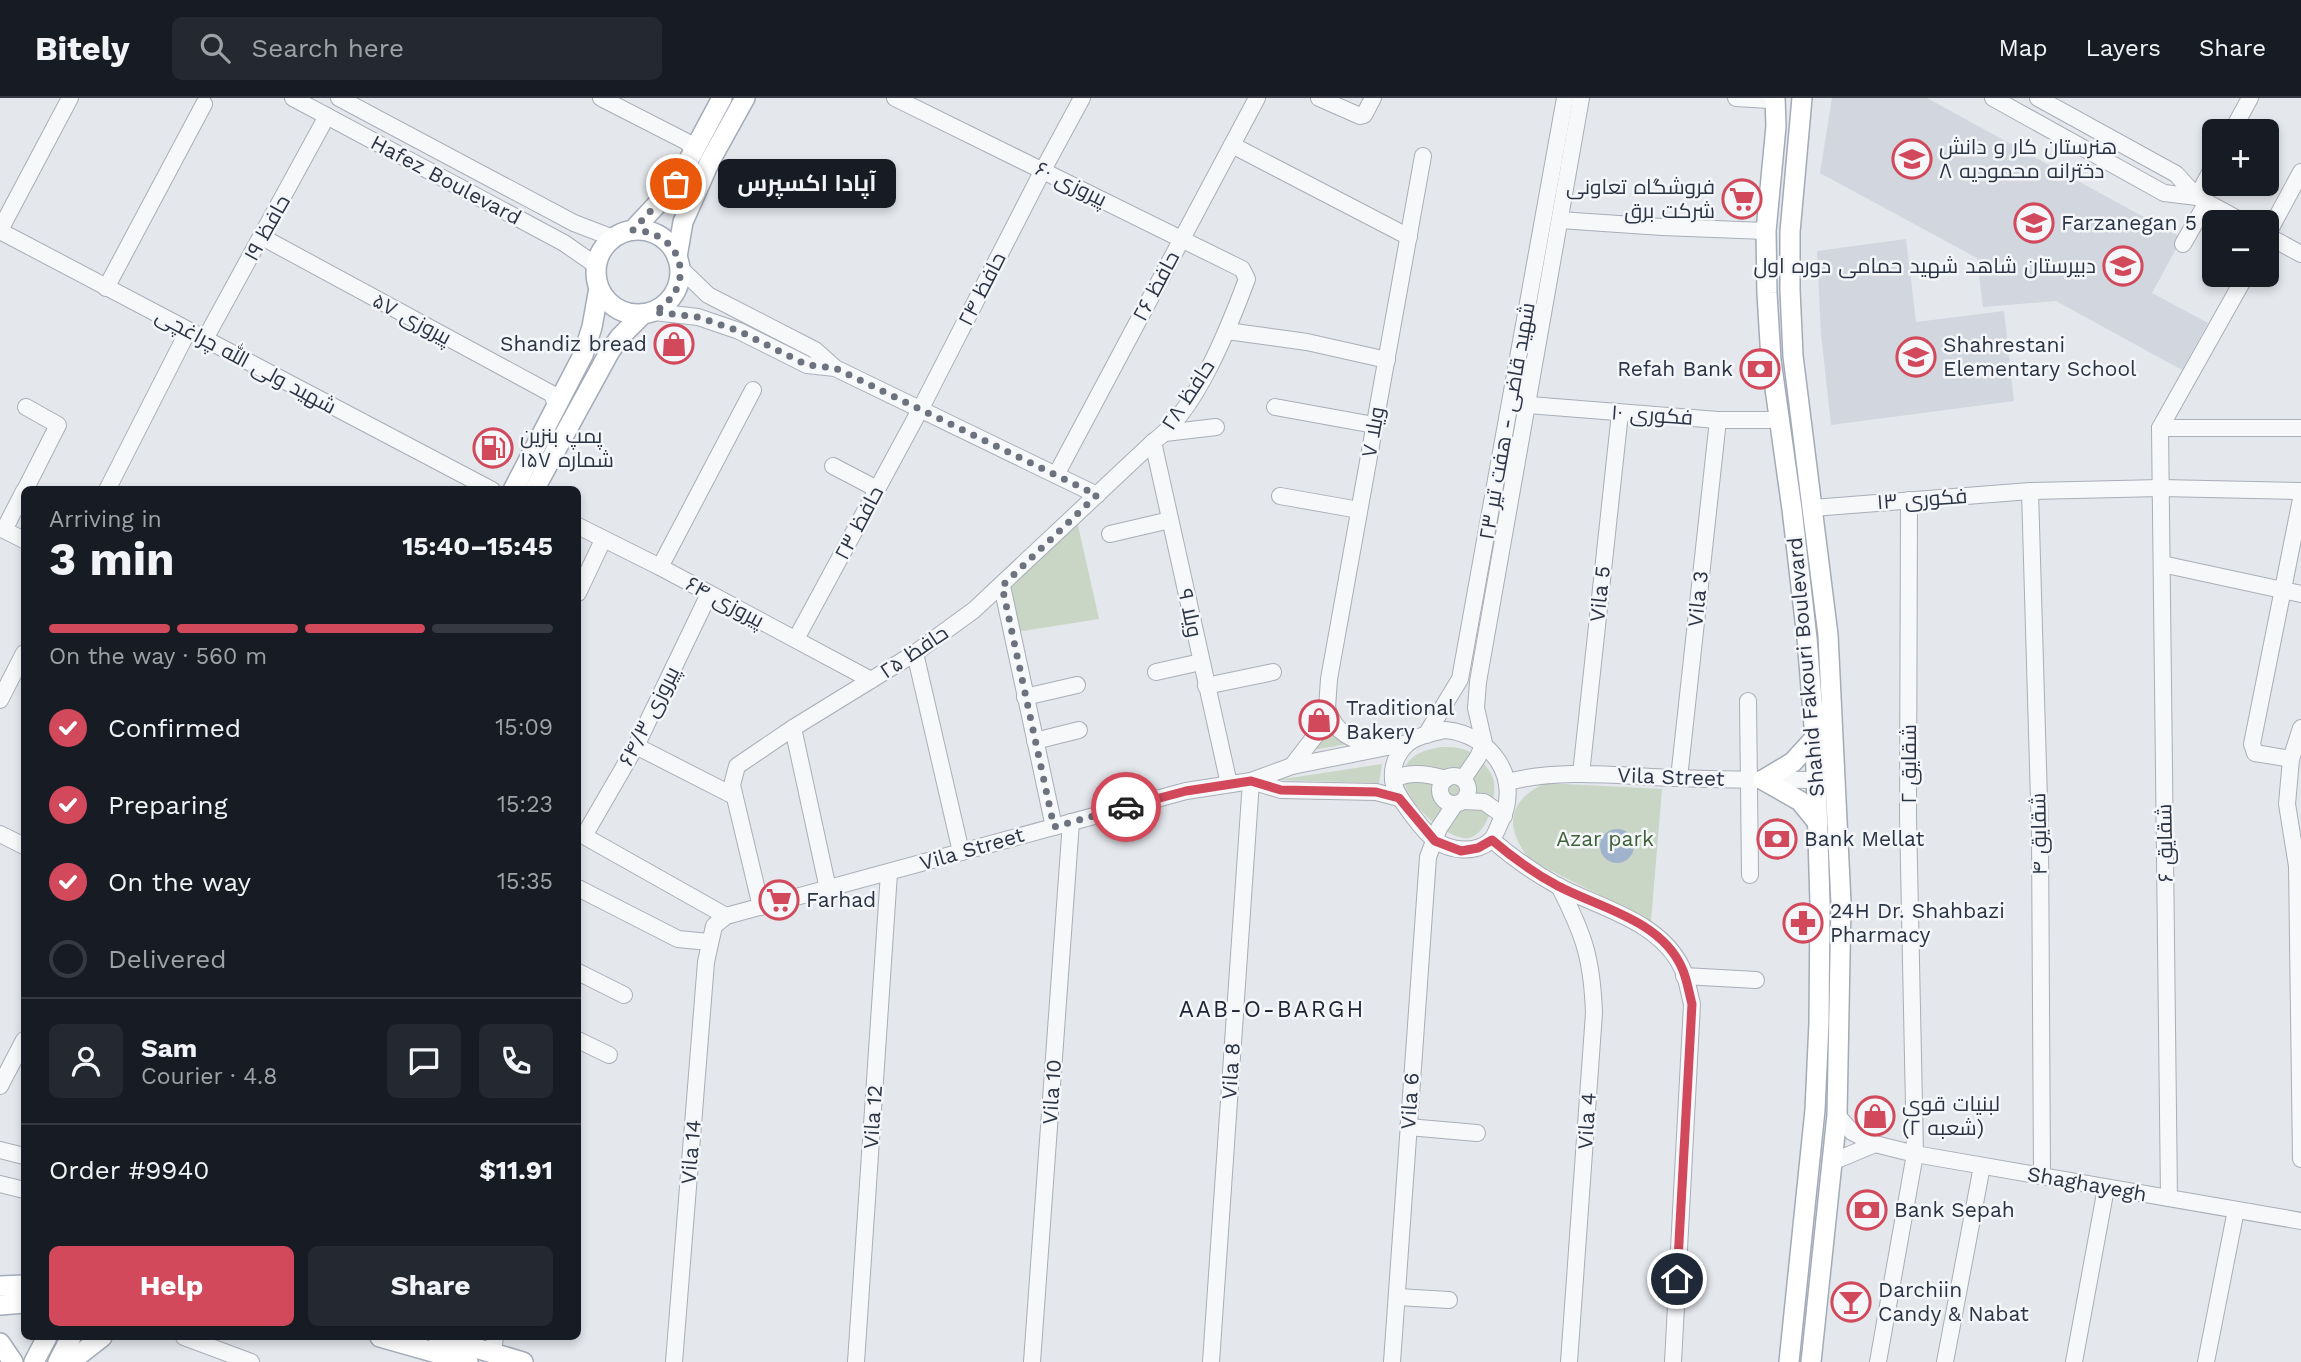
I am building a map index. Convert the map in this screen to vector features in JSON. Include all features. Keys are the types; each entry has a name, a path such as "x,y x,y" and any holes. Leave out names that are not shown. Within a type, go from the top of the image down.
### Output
{"main road":[{"path":"515,486 583,355 592,327 599,288 597,266 600,256 613,238 633,230 676,184 722,98"},
{"path":"536,486 620,337 648,313 671,299 680,279 683,222 710,162 745,98"},
{"name":"Shahid Fakouri Boulevard","path":"1789,1362 1815,1097 1820,930 1818,823 1826,780 1828,635 1793,356 1790,232 1802,98"},
{"name":"Shahid Fakouri Boulevard","path":"1770,99 1776,125 1766,231 1771,360 1805,625 1815,738 1826,780 1841,903 1837,1115 1811,1362"},
{"path":"633,230 655,234 664,239 679,262"},
{"path":"599,288 604,298 622,311 648,313"},
{"path":"1755,780 1793,762 1815,738"},
{"path":"1755,780 1800,801 1818,823"},
{"path":"1,1292 21,1280"},
{"path":"1,1292 21,1286"},
{"path":"1,1292 21,1302"},
{"path":"34,1362 45,1340"},
{"path":"58,1362 69,1340"},
{"path":"70,1362 98,1340"},
{"path":"390,1340 456,1360"},
{"path":"459,1340 494,1345 523,1362"},
{"path":"0,1343 13,1362"}],"street":[{"path":"0,231 70,98"},
{"name":"Hafez Boulevard","path":"293,98 564,243 597,266"},
{"name":"Hafez Boulevard","path":"339,98 575,223 613,238"},
{"path":"601,98 687,142 694,150"},
{"name":"پیروزی ۶۰","path":"895,98 1182,237 1245,273"},
{"name":"حافظ ۲۴","path":"921,408 1082,98"},
{"name":"حافظ ۲۶","path":"1056,475 1257,98"},
{"path":"1319,98 1360,116 1364,116 1373,98"},
{"name":"شهید قاضی - هفت تیر ۲۳","path":"1483,743 1476,708 1478,682 1565,98"},
{"name":"شهید قاضی - هفت تیر ۲۳","path":"1426,735 1460,679 1560,220 1581,98"},
{"path":"1735,98 1770,99"},
{"path":"1993,98 2164,193 2202,200"},
{"path":"2027,116 2038,98 2176,174 2202,200 2221,210"},
{"path":"2239,119 2250,98"},
{"path":"106,288 204,104"},
{"name":"حافظ ۱۹","path":"205,340 327,116"},
{"path":"1233,145 1409,237"},
{"name":"ویلا ۷","path":"1293,766 1322,727 1327,708 1329,679 1423,156"},
{"path":"2279,212 2301,172"},
{"path":"2183,244 2203,196"},
{"path":"1560,220 1766,231"},
{"name":"شهید ولی الله چراغچی","path":"0,231 484,486"},
{"name":"پیروزی ۵۷","path":"262,237 552,394 556,406"},
{"path":"2279,243 2301,254"},
{"path":"679,262 708,295 815,351 835,368 1097,495"},
{"name":"حافظ ۲۸","path":"1097,495 1159,438 1198,388 1227,331 1247,279 1245,273"},
{"path":"2239,287 2161,428 2301,428"},
{"path":"648,313 698,317 739,331 807,365 835,368"},
{"path":"109,486 188,331"},
{"path":"1227,331 1307,342 1387,360"},
{"path":"660,567 753,390"},
{"name":"فکوری ۱۰","path":"1518,404 1718,420 1779,420"},
{"path":"26,407 58,425 27,486"},
{"path":"1275,407 1374,425"},
{"name":"حافظ ۲۳","path":"796,639 921,408"},
{"name":"Vila 5","path":"1581,774 1620,413"},
{"name":"Vila 3","path":"1679,778 1718,420"},
{"path":"1159,438 1216,426"},
{"name":"شقایق ۶","path":"2161,428 2169,1198"},
{"name":"ویلا ۹","path":"1159,438 1170,520 1229,784"},
{"path":"833,466 877,489"},
{"name":"فکوری ۱۳","path":"1813,508 2030,491 2161,488 2301,491"},
{"name":"شقایق ۴","path":"2030,491 2040,835 2042,1176"},
{"name":"حافظ ۲۵","path":"734,796 732,785 737,766 915,653 974,610 1097,495"},
{"path":"1280,496 1359,510"},
{"path":"21,497 2,529 21,538"},
{"path":"2291,760 2255,753 2252,744 2301,499"},
{"name":"شقایق ۲","path":"1878,1362 1915,1154 1908,817 1909,500"},
{"path":"1110,534 1170,520"},
{"name":"پیروزی ۶۴","path":"581,528 871,680"},
{"path":"581,587 603,540"},
{"path":"2162,564 2301,594"},
{"path":"1002,586 1054,827"},
{"name":"پیروزی ۶۴/۳","path":"709,594 636,746 584,836 726,916"},
{"path":"915,653 937,737 961,852"},
{"path":"0,701 21,659"},
{"path":"1156,672 1201,662"},
{"path":"1206,686 1273,671"},
{"path":"1025,697 1077,685"},
{"path":"1748,701 1755,780 1750,875"},
{"path":"1327,708 1331,720 1350,739 1383,747"},
{"path":"2301,727 2291,760 2297,866 2301,1159"},
{"path":"793,728 828,890"},
{"path":"1035,741 1079,730"},
{"name":"Vila Street","path":"726,916 1186,791 1251,781 1293,766 1407,743 1446,730 1463,731 1483,743"},
{"path":"1407,743 1395,760 1392,780 1399,798 1435,841 1461,851 1478,848 1492,840 1504,816 1507,782 1499,761 1483,743 1478,757 1463,779"},
{"path":"636,746 734,796 761,907"},
{"path":"1392,780 1402,774 1446,779"},
{"name":"Vila Street","path":"1507,782 1535,775 1581,774 1826,780"},
{"path":"1463,779 1454,776 1446,779 1441,786 1441,794 1446,802 1484,802 1504,816"},
{"path":"1435,841 1439,828 1468,792 1463,779"},
{"name":"Vila Street","path":"1251,781 1281,790 1376,792 1399,798"},
{"name":"Vila 8","path":"1211,1362 1251,781"},
{"name":"Vila 10","path":"1032,1362 1071,822"},
{"path":"0,834 21,844"},
{"path":"1492,840 1518,862 1559,887 1644,926 1664,944 1682,967 1692,1004 1673,1362"},
{"name":"Vila 6","path":"1392,1362 1428,857 1435,841"},
{"name":"Vila 12","path":"856,1362 889,873"},
{"name":"Vila 4","path":"1559,887 1580,927 1588,952 1593,976 1594,1013 1569,1362"},
{"path":"581,890 678,939 709,942 714,926 726,916"},
{"name":"Vila 14","path":"674,1362 709,942"},
{"path":"581,974 624,995"},
{"path":"1685,976 1756,980"},
{"path":"581,1041 609,1055"},
{"path":"0,1086 21,1046"},
{"name":"Shaghayegh","path":"1837,1115 1852,1132 1875,1144 1915,1154 2301,1221"},
{"path":"1408,1127 1477,1133"},
{"path":"1832,1162 1875,1144"},
{"path":"0,1150 21,1155"},
{"path":"1945,1362 1982,1166"},
{"path":"0,1184 21,1189"},
{"path":"2074,1362 2106,1188"},
{"path":"2206,1362 2236,1210"},
{"path":"1396,1297 1449,1300"},
{"path":"191,1340 236,1359 251,1362"}],"shaded area":[{"path":"1832,98 1927,98 2182,238 2152,293 2208,323 2182,370 2056,301 1983,307 1977,258 1820,173"},
{"name":"Shahrestani Elementary School","path":"1906,239 1916,322 2004,311 2014,401 1831,425 1821,334 1817,251"}],"green space":[{"path":"1077,521 1099,619 1023,631 1015,629 1009,589"},
{"path":"1329,728 1338,739 1347,744 1313,750"},
{"path":"1441,747 1458,748 1472,753 1483,762 1493,778 1494,794 1490,813 1476,835 1469,838 1456,836 1425,815 1412,799 1405,783 1405,767 1416,755"},
{"path":"1382,764 1379,783 1277,780"},
{"name":"Azar park","path":"1546,783 1662,789 1651,921 1530,860 1516,837 1514,816 1523,798"}],"water":[{"path":"1617,829 1629,834 1634,846 1629,858 1617,863 1605,858 1600,846 1605,834"}],"way so far":[{"path":"676,184 633,230 655,234 664,239 672,247 680,268 677,289 671,299 654,312 698,317 739,331 807,365 835,368 1097,495 1002,586 1054,827 1126,807"}],"place":[{"name":"هنرستان کار و دانش دخترانه محمودیه ۸","path":"1912,159"},
{"name":"آپادا اکسپرس","path":"676,184"},
{"name":"فروشگاه تعاونی شرکت برق","path":"1742,199"},
{"name":"Farzanegan 5","path":"2034,223"},
{"name":"دبیرستان شاهد شهید حمامی دوره اول","path":"2123,266"},
{"name":"Shandiz bread","path":"674,344"},
{"name":"Shahrestani Elementary School","path":"1916,357"},
{"name":"Refah Bank","path":"1760,369"},
{"name":"پمپ بنزین شماره ۱۵۷","path":"493,448"},
{"name":"Traditional Bakery","path":"1319,720"},
{"name":"Bank Mellat","path":"1777,839"},
{"name":"Farhad","path":"779,900"},
{"name":"24H Dr. Shahbazi Pharmacy","path":"1803,923"},
{"name":"لبنیات قوی (شعبه ۲)","path":"1875,1116"},
{"name":"Bank Sepah","path":"1867,1210"},
{"name":"Darchiin Candy & Nabat","path":"1851,1302"}],"district":[{"name":"AAB-O-BARGH","path":"1272,1009"}],"route":[{"path":"1126,807 1186,791 1251,781 1281,790 1376,792 1399,798 1435,841 1461,851 1478,848 1492,840 1518,862 1559,887 1644,926 1664,944 1682,967 1692,1004 1677,1279"}]}
